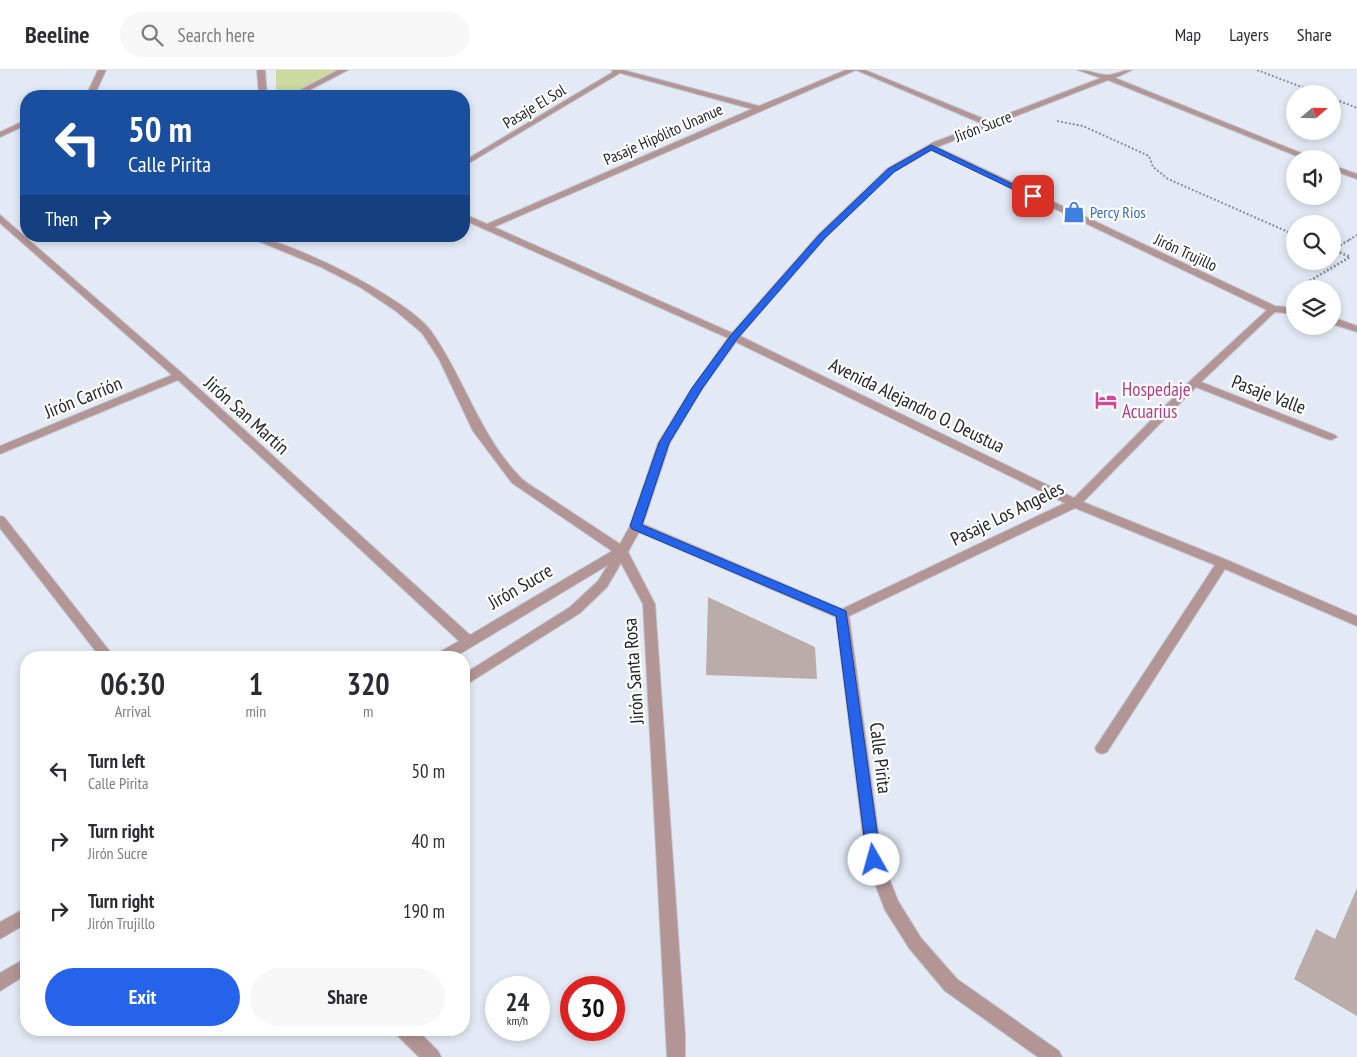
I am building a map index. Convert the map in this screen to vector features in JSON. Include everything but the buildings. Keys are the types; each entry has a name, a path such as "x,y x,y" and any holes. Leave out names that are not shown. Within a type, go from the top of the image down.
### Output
{"street":[{"path":"93,90 102,70"},
{"path":"261,70 263,90"},
{"path":"304,90 344,70"},
{"path":"617,70 758,108"},
{"name":"Pasaje El Sol","path":"470,160 617,70"},
{"name":"Pasaje Hipólito Unanue","path":"487,227 662,152 758,108 852,70"},
{"path":"858,70 990,124"},
{"path":"1082,70 1109,78 1289,150"},
{"path":"1099,70 1109,78"},
{"name":"Jirón Sucre","path":"470,677 575,610 603,584 620,551 636,526 664,443 697,388 734,337 822,236 891,170 931,147 1128,70"},
{"path":"0,135 20,125"},
{"name":"Jirón Trujillo","path":"931,147 1273,309 1286,310"},
{"path":"1341,171 1357,177"},
{"name":"Jirón San Martín","path":"0,218 20,236"},
{"name":"Avenida Alejandro O. Deustua","path":"470,220 734,337 1075,503 1223,563 1357,622"},
{"name":"Jirón San Martín","path":"27,242 179,376 468,641"},
{"name":"Jirón Santa Rosa","path":"265,242 324,265 363,285 426,331 444,359 479,431 516,480 620,551 649,604 676,1057"},
{"name":"Pasaje Los Angeles","path":"842,614 1075,503 1194,383 1273,309"},
{"path":"1341,323 1357,328"},
{"name":"Jirón Carrión","path":"0,450 179,376"},
{"name":"Pasaje Valle","path":"1194,383 1331,437"},
{"path":"0,520 104,651"},
{"path":"636,526 842,614"},
{"name":"Jirón Sucre","path":"452,651 620,551"},
{"path":"1102,748 1223,563"},
{"name":"Calle Pirita","path":"842,614 874,860 892,905 915,943 951,985 1052,1057"},
{"path":"0,931 20,919"},
{"path":"0,983 20,970"},
{"path":"410,1036 432,1057"}],"path":[{"path":"1257,70 1296,85"},
{"path":"1341,102 1357,108"},
{"path":"1030,108 1058,122 1083,126 1149,156 1153,167 1168,179 1286,231"},
{"path":"1341,244 1357,235"},
{"path":"1341,253 1350,257 1341,262"},
{"path":"1312,280 1328,270"}],"green space":[{"path":"276,70 342,70 303,90 276,90"}],"place":[{"name":"Percy Rios","path":"1074,212"},
{"name":"Hospedaje Acuarius","path":"1106,400"}],"route":[{"path":"874,860 842,614 636,526 664,443 697,388 734,337 822,236 891,170 931,147 1033,196"}]}
